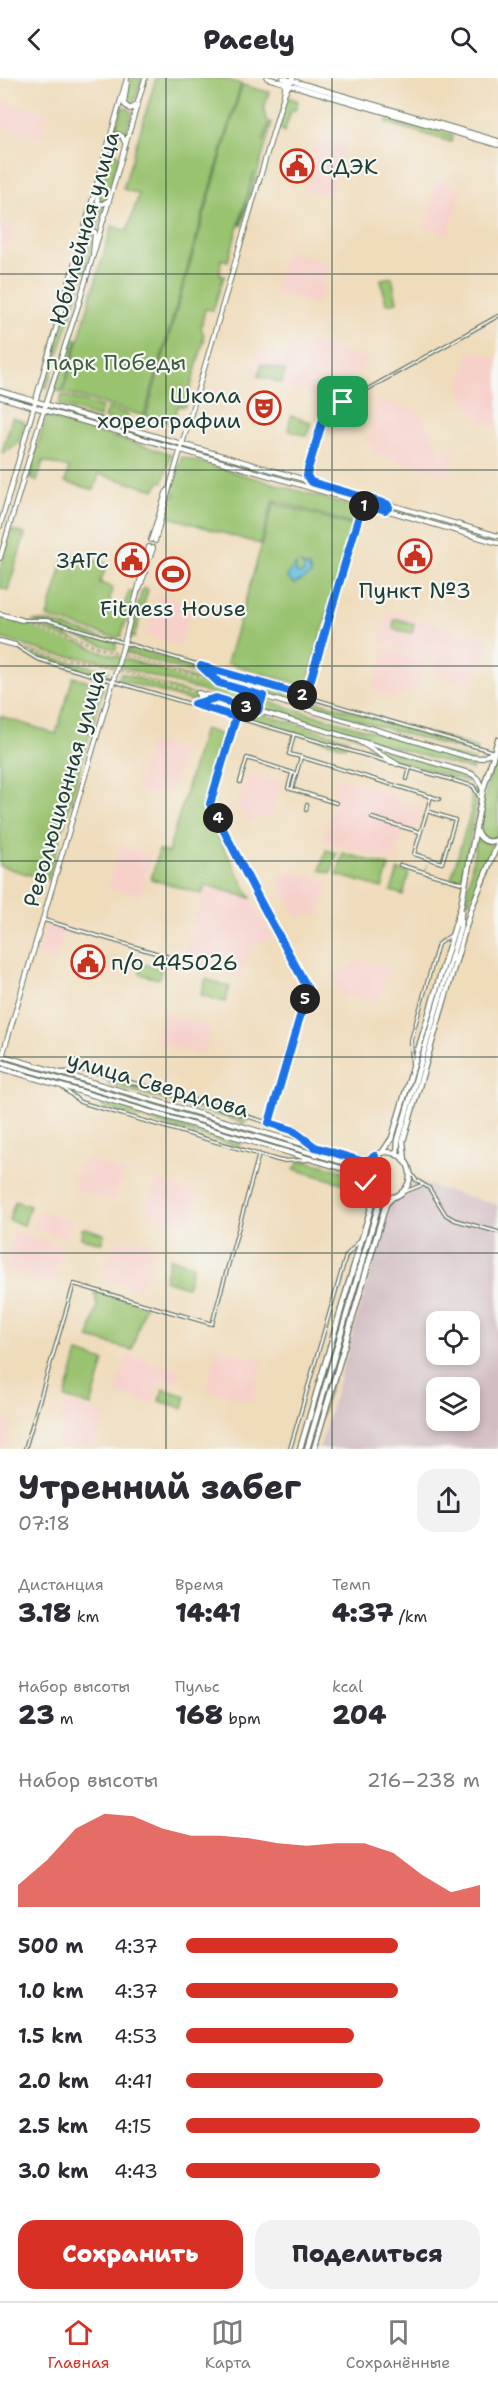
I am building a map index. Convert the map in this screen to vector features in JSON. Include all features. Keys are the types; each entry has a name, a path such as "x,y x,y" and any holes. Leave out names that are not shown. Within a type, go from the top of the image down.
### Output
{"main road":[{"path":"127,78 124,105 130,109 138,101"},
{"name":"Юбилейная улица","path":"0,526 127,78"},
{"name":"Юбилейная улица","path":"0,558 93,257 145,78"},
{"path":"267,78 292,81 498,143"},
{"path":"153,540 284,95 285,80"},
{"path":"284,95 292,81"},
{"path":"109,141 119,134 126,144"},
{"path":"100,177 97,202 103,204 110,198"},
{"path":"82,235 89,230 95,232 93,257"},
{"path":"0,391 498,536"},
{"path":"0,397 498,543"},
{"path":"246,469 248,464"},
{"path":"385,510 389,508 387,504"},
{"path":"399,514 398,510 401,508"},
{"path":"148,559 151,547"},
{"name":"Революционная улица","path":"0,1064 145,567"},
{"path":"0,614 22,620"},
{"path":"0,641 15,645"},
{"path":"201,666 219,683 468,757 481,758 494,752"},
{"path":"194,704 200,699 198,693 472,774 478,779 483,790"},
{"path":"258,711 263,696"},
{"path":"354,739 397,764"},
{"path":"397,1155 398,1140 460,928 461,908 480,801 498,740"},
{"path":"475,827 479,837 483,840 490,842 498,838"},
{"path":"314,1449 386,1204 399,1194 409,1181 403,1141 471,910 498,843"},
{"path":"461,908 465,915 471,910"},
{"path":"382,1153 391,1142 451,935 461,908"},
{"path":"460,928 471,910"},
{"name":"улица Свердлова","path":"1,1055 361,1161 367,1161 375,1156"},
{"name":"улица Свердлова","path":"0,1064 60,1086 358,1173 365,1180"},
{"name":"улица Свердлова","path":"0,1064 359,1167"},
{"path":"390,1152 398,1140"},
{"path":"300,1449 373,1201 372,1192 359,1167 382,1153 390,1152 405,1161"},
{"path":"365,1180 369,1161"},
{"path":"372,1192 381,1197 393,1197"},
{"path":"307,1449 381,1197"}],"street":[{"path":"311,482 307,476 308,469 325,413 498,316"},
{"path":"297,478 303,476 308,469"},
{"path":"359,502 361,509"},
{"path":"306,696 361,509 366,504"},
{"path":"22,620 47,620 123,645 494,752"},
{"path":"15,645 37,659 470,785 476,788 480,801"},
{"path":"194,704 216,698"},
{"path":"236,717 210,804 308,989 269,1123"},
{"path":"294,734 289,754 405,786 439,799"},
{"path":"301,758 294,773 292,790 336,803"},
{"path":"240,782 247,759 294,773"},
{"path":"407,779 410,768"},
{"path":"308,800 310,795"},
{"path":"427,811 455,820 442,862 414,854 431,796"},
{"path":"306,810 307,805"},
{"path":"372,818 420,832"},
{"path":"427,864 428,858"},
{"path":"400,865 425,870 465,884"},
{"path":"42,920 176,959"},
{"path":"412,1067 411,1041 438,944 451,935"},
{"path":"60,1072 88,1070 269,1123 292,1130 315,1147"},
{"path":"60,1086 80,1102 281,1161 310,1159"},
{"path":"26,1449 74,1284 212,1324 259,1154"},
{"path":"409,1170 416,1180 425,1185 440,1209 451,1218 498,1232"},
{"path":"399,1194 416,1185 425,1185"},
{"path":"290,1449 346,1256 363,1237"}],"shaded area":[{"path":"0,100 47,114 41,138 0,126"},
{"path":"321,138 345,145 330,197 303,190 317,140"},
{"path":"437,180 462,188 448,235 424,227"},
{"path":"0,223 14,226 8,249 0,247"},
{"path":"285,250 330,263 319,300 314,304 273,292"},
{"path":"312,343 366,358 362,371 316,396 251,377 259,346 287,355"},
{"path":"470,350 498,358 498,427 478,421 459,389"},
{"path":"378,400 418,411 440,449 456,453 450,476 372,454 374,444 366,442"},
{"path":"158,594 192,604 180,645 146,635"},
{"path":"388,610 489,640 474,686 432,673 436,659 383,644 379,638"},
{"path":"385,649 426,661 419,687 397,699 375,692 376,689 373,688"},
{"path":"150,742 183,751 170,795 158,792 156,796 136,791"},
{"path":"247,773 281,783 272,816 267,815 249,823 238,803"},
{"path":"338,778 389,792 388,797 423,807 416,832 405,829 395,862 323,841"},
{"path":"120,845 152,855 140,896 108,887"},
{"path":"293,871 329,882 319,916 309,913 298,918 277,880"},
{"path":"204,884 251,898 272,937 250,949 242,977 183,960"},
{"path":"47,923 76,931 74,937 64,934 55,961 37,955"},
{"path":"360,960 389,968 379,1003 353,996 343,998 331,974"},
{"path":"164,1013 211,1027 202,1055 156,1042"},
{"path":"81,1158 124,1171 115,1202 72,1189"},
{"path":"156,1180 199,1193 190,1226 146,1213"},
{"path":"413,1181 498,1205 498,1449 319,1449 390,1204 408,1195"},
{"path":"37,1210 73,1220 68,1239 32,1228"},
{"path":"14,1232 63,1246 52,1283 4,1269"},
{"path":"133,1238 155,1244 142,1290 103,1279 114,1239 131,1244"},
{"path":"218,1348 263,1361 252,1402 206,1389"},
{"path":"127,1354 180,1370 176,1384 161,1379 153,1404 116,1393"},
{"path":"66,1402 105,1414 95,1448 77,1443 75,1449 57,1445"},
{"path":"0,1420 12,1423 4,1449 0,1449"}],"green space":[{"path":"131,78 142,78 134,105 130,107 125,102"},
{"name":"парк Победы","path":"156,78 222,78 241,84 144,416 63,392 112,226 127,231 139,194 123,189"},
{"path":"242,85 269,92 264,112 269,123 263,142 270,122 272,123 242,226 240,225 254,172 228,261 221,259 220,275 224,276 213,310 205,309 201,327 204,335 202,340 204,340 185,407 178,406 172,423 146,416"},
{"path":"286,96 298,101 295,110 291,111 284,132 278,126"},
{"path":"122,107 132,111 125,135 115,131"},
{"path":"389,117 453,135 451,142 387,123"},
{"path":"110,149 118,154 118,161 106,200 99,203 97,197"},
{"path":"94,205 104,208 97,230 87,226"},
{"path":"89,231 94,237 88,261 79,257 86,233"},
{"path":"78,258 88,263 47,388 44,387 56,335"},
{"path":"392,277 397,302 386,304 381,279"},
{"path":"73,336 77,340 62,392 54,390"},
{"path":"262,364 285,371 282,383 258,376"},
{"path":"62,395 102,407 99,417 59,405"},
{"path":"107,408 127,414 131,422 129,426 104,418"},
{"path":"58,409 174,444 173,446 57,412"},
{"path":"53,416 52,419 171,454 163,482 160,481 155,490 99,474 94,490 65,482 69,468 43,461 37,481 31,479 35,464 30,478 28,477 45,420"},
{"path":"291,416 311,422 307,436 288,430"},
{"path":"12,418 25,422 19,442 2,453"},
{"path":"182,457 361,509 356,525 273,500 260,544 164,515 169,497 176,496 171,490"},
{"path":"274,503 353,526 306,686 227,663"},
{"path":"12,530 25,534 8,590 0,588 0,568"},
{"path":"66,552 107,564 100,583 113,587 109,602 124,606 129,591 135,593 121,636 116,638 47,617"},
{"path":"146,588 148,590 134,638 129,637 142,590"},
{"path":"0,616 61,634 99,651 255,697 258,703 253,706 97,660 56,655 0,638"},
{"path":"394,620 414,624 412,633 393,629"},
{"path":"32,621 50,622 116,642 116,650"},
{"path":"134,648 200,668 211,678 126,653 128,649"},
{"path":"24,650 109,670 106,678 38,658"},
{"path":"209,670 478,748 476,754 220,681"},
{"path":"121,673 196,695 197,700 192,701 123,681 119,678"},
{"path":"73,677 104,685 48,880 0,866 0,716 56,734"},
{"path":"215,701 238,708 236,715 198,704"},
{"path":"266,701 475,761 472,770 265,709 263,707"},
{"path":"239,711 253,715 255,712 348,739 345,747 238,716"},
{"path":"204,729 222,735 202,807 251,898 205,885 202,894 151,879 159,850 168,853"},
{"path":"367,745 465,774 470,777 469,782 394,760"},
{"path":"498,751 498,833 488,839 483,838 478,830 488,782"},
{"path":"471,788 478,793 462,878 451,879 471,811"},
{"path":"476,840 493,845 469,902 466,901"},
{"path":"326,850 337,853 331,873 320,870"},
{"path":"343,853 389,866 382,888 337,875"},
{"path":"398,870 409,873 403,895 391,891"},
{"path":"141,965 161,969 160,978 140,974"},
{"path":"206,979 230,987 225,1002 201,995"},
{"path":"110,1078 247,1118 245,1123 108,1084"},
{"path":"105,1096 348,1166 348,1167"},
{"path":"104,1101 241,1143 239,1147 102,1107"},
{"path":"307,1161 347,1172 345,1184 294,1169 299,1162"},
{"path":"15,1201 30,1206 24,1225 9,1220"},
{"path":"82,1229 104,1234 102,1243 81,1238"},
{"path":"170,1258 193,1265 187,1287 164,1280"},
{"path":"355,1270 356,1270 306,1438"},
{"path":"362,1272 363,1273 313,1440"},
{"path":"94,1290 145,1305 132,1350 89,1338 97,1307"},
{"path":"78,1353 104,1361 91,1406 65,1398"},
{"path":"163,1389 186,1396 183,1408 159,1401"}],"water":[{"path":"300,564 309,567 311,575 294,584 287,578 296,565 296,573 304,572 304,567"}],"tunnel":[{"path":"22,620 62,632 100,648 218,683"},
{"path":"15,645 55,657 96,663 198,693"},
{"path":"425,869 427,864"}],"place":[{"name":"СДЭК","path":"297,166"},
{"name":"Школа хореографии","path":"264,408"},
{"name":"Пункт №3","path":"415,556"},
{"name":"ЗАГС","path":"132,560"},
{"name":"Fitness House","path":"173,574"},
{"name":"п/о 445026","path":"88,962"}],"route":[{"path":"343,402 325,413 307,477 311,482 387,504 389,507 385,510 366,504 361,509 306,696 201,666 219,683 263,696 258,711 216,698 194,704 236,717 210,804 308,989 269,1123 292,1130 315,1147 361,1161 367,1161 375,1156 365,1169 366,1183"}]}
